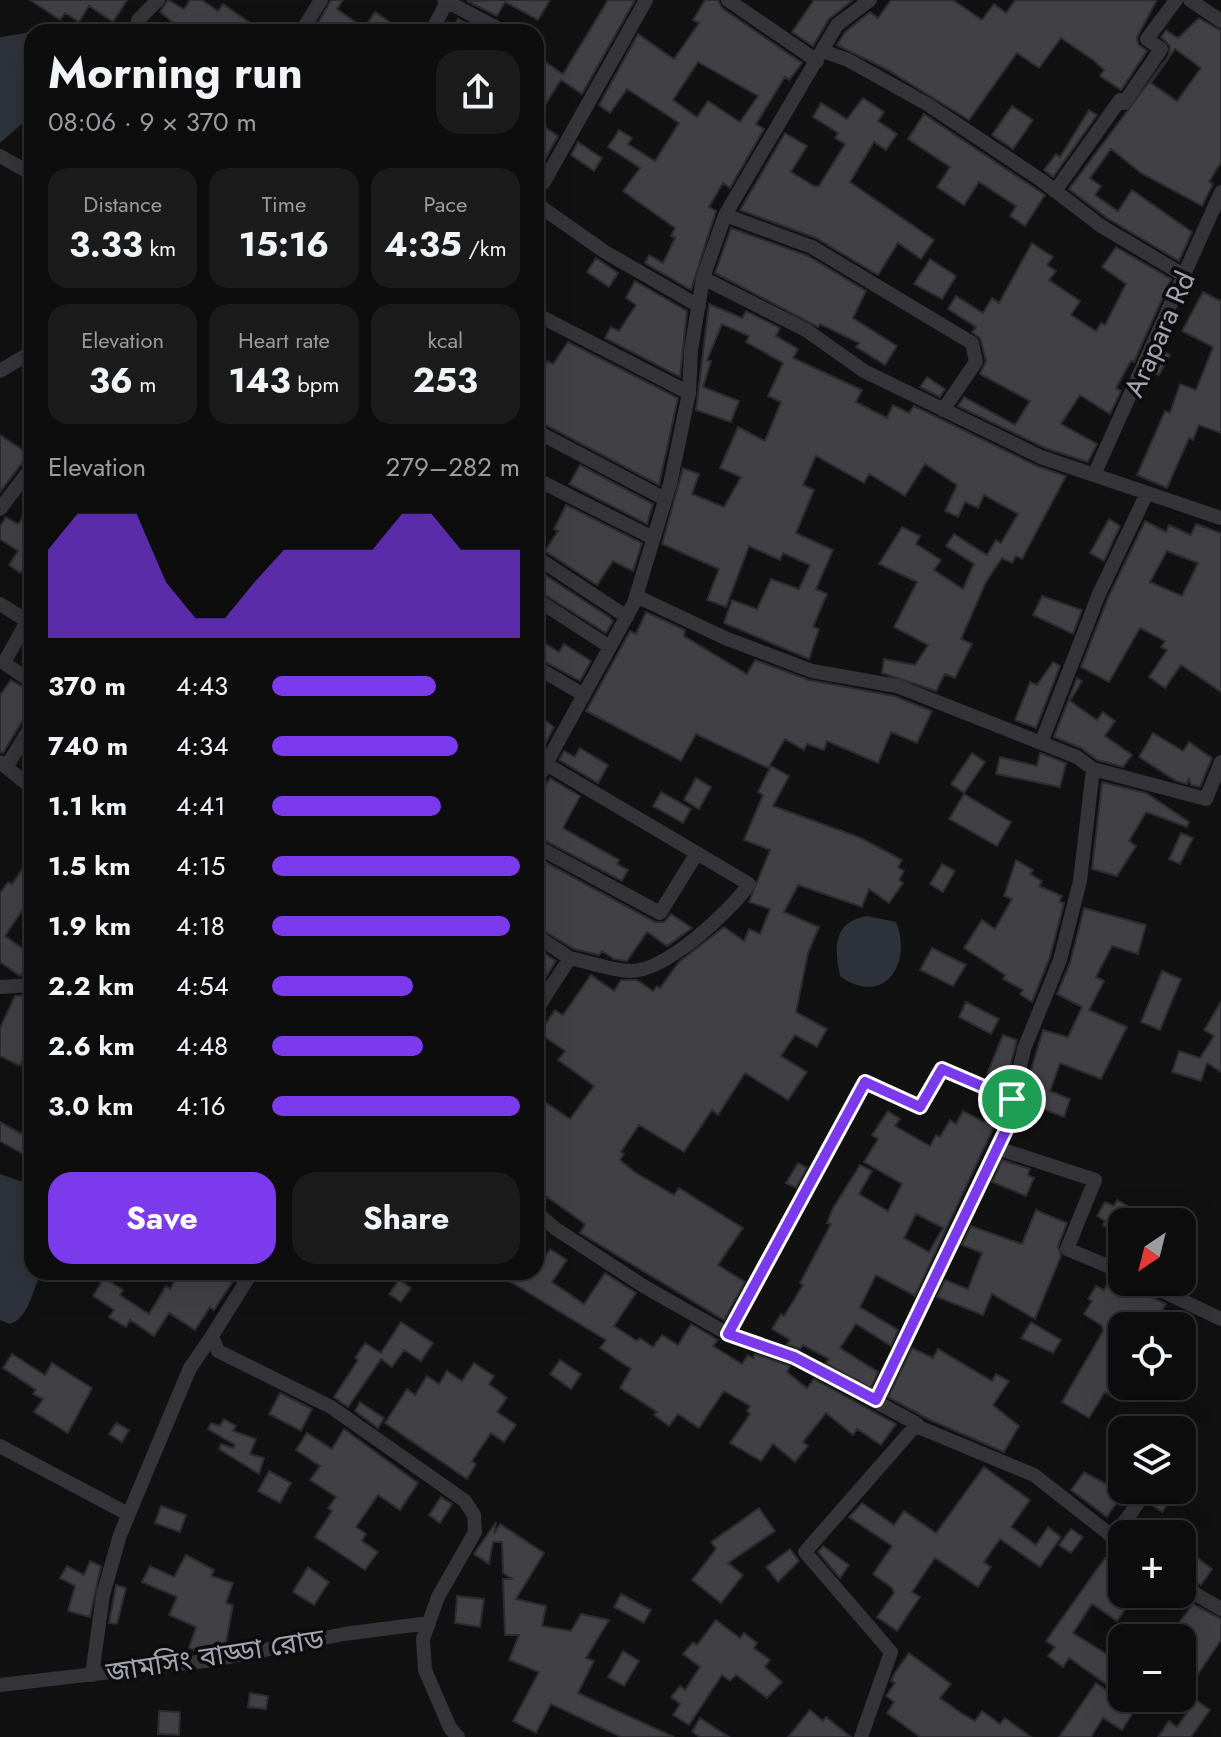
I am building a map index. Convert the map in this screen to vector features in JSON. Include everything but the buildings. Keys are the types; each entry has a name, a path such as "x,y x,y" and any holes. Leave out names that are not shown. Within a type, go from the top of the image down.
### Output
{"street":[{"path":"138,24 138,20 158,0"},
{"path":"306,24 321,0"},
{"path":"544,182 646,0"},
{"path":"728,0 820,56 848,60 927,104 1101,226 1185,276"},
{"path":"544,768 636,596 665,499 689,393 691,350 703,278 725,215 837,25 870,0"},
{"path":"1055,191 1120,100 1124,103 1161,49 1147,39 1176,0"},
{"path":"1190,0 1221,21"},
{"path":"435,24 446,1 490,24"},
{"path":"0,156 24,170"},
{"name":"Arapara Rd","path":"1094,475 1221,192"},
{"path":"544,209 605,252 699,306"},
{"path":"725,215 812,247 972,343 976,362 943,410"},
{"path":"703,278 806,330 864,371 1041,457 1221,518"},
{"path":"544,318 689,393"},
{"path":"0,371 24,356"},
{"path":"544,440 665,499"},
{"path":"0,509 24,482"},
{"path":"544,483 653,538"},
{"path":"1041,743 1093,608 1147,493"},
{"path":"544,562 627,617"},
{"path":"636,596 725,638 812,671 897,686 1077,757 1093,769 1206,799 1221,762"},
{"path":"0,604 24,619"},
{"path":"544,604 610,647"},
{"path":"24,626 4,663 24,677"},
{"path":"544,672 584,695"},
{"path":"24,736 3,764 24,781"},
{"path":"544,941 570,958 633,971 671,957 736,903 749,884 546,764"},
{"path":"876,1400 1006,1130 1024,1049 1060,960 1073,907 1093,769"},
{"path":"544,850 660,913 697,853"},
{"path":"544,998 570,958"},
{"path":"0,987 24,982"},
{"path":"728,1334 865,1082 920,1107 942,1069 1012,1099"},
{"path":"997,1148 1095,1180 1067,1249 1108,1266"},
{"path":"544,1219 645,1287 728,1334 794,1357 876,1400 916,1426 1034,1475 1108,1533"},
{"path":"92,1675 103,1595 128,1514 190,1368 247,1280"},
{"path":"1173,1296 1221,1319"},
{"path":"212,1336 218,1351 331,1407 435,1477 465,1501 474,1515 475,1532 457,1560 423,1639 425,1670 450,1728 458,1737"},
{"path":"861,1737 891,1652 805,1552 916,1426"},
{"path":"0,1446 128,1514"},
{"path":"1196,1594 1221,1609"},
{"name":"জামসিং বাড্ডা রোড","path":"0,1685 214,1660 344,1634 429,1623"}],"shaded area":[{"path":"24,33 24,122 0,143 0,37"},
{"path":"867,916 896,922 901,952 891,976 882,984 870,987 856,985 840,976 837,955 838,937 842,930 856,919"},
{"path":"0,1174 24,1182 24,1280 39,1280 22,1315 10,1324 0,1320"}],"route":[{"path":"942,1069 1012,1099 1006,1130 876,1400 794,1357 728,1334 865,1082 920,1107 942,1069"}]}
